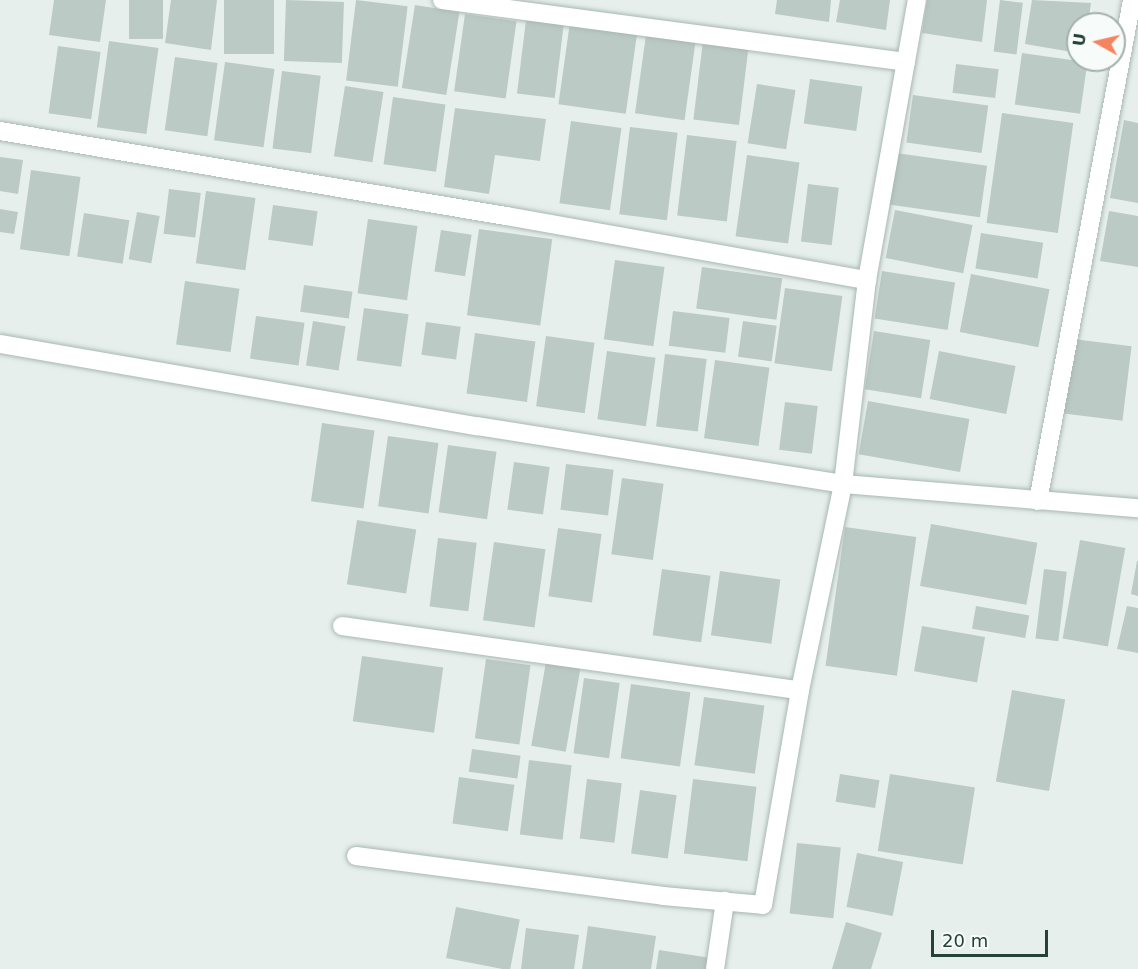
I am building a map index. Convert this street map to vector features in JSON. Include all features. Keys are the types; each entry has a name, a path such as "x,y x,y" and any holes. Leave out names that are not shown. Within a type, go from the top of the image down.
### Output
{"street":[{"path":"442,0 906,62"},
{"path":"356,855 663,896 763,906 800,690 843,484 867,280 917,0"},
{"path":"1038,501 1132,0"},
{"path":"0,131 506,216 867,280"},
{"path":"0,344 477,426 843,484 1138,508"},
{"path":"342,626 800,690"},
{"path":"715,969 724,901"}],"building":[{"path":"54,0 106,0 100,42 49,35"},
{"path":"129,0 163,0 163,39 129,39"},
{"path":"171,0 217,0 211,50 165,43"},
{"path":"224,0 274,0 274,54 224,54"},
{"path":"286,0 344,2 342,63 284,61"},
{"path":"356,0 408,6 398,87 346,80"},
{"path":"777,0 831,0 829,22 775,14"},
{"path":"840,0 890,0 886,30 836,22"},
{"path":"927,0 987,0 982,42 922,33"},
{"path":"1000,0 1023,3 1016,54 994,52"},
{"path":"1032,0 1091,3 1090,12 1066,12 1066,51 1025,44"},
{"path":"415,5 459,12 446,95 402,88"},
{"path":"465,14 516,21 506,98 454,91"},
{"path":"526,20 564,25 555,98 517,93"},
{"path":"570,22 637,31 626,114 558,104"},
{"path":"646,35 696,42 685,120 635,113"},
{"path":"109,41 159,48 146,134 97,127"},
{"path":"703,41 749,47 739,125 693,119"},
{"path":"58,46 101,52 91,119 49,113"},
{"path":"1022,53 1066,59 1066,72 1086,72 1080,114 1015,104"},
{"path":"175,57 218,63 207,136 165,130"},
{"path":"225,62 275,69 264,147 214,140"},
{"path":"956,64 999,69 995,98 952,93"},
{"path":"282,71 321,76 311,153 272,148"},
{"path":"810,79 862,86 856,131 804,124"},
{"path":"757,84 796,90 786,149 748,143"},
{"path":"345,86 384,92 372,162 334,156"},
{"path":"913,95 988,106 982,153 906,143"},
{"path":"393,97 445,104 436,172 384,164"},
{"path":"455,108 546,119 540,161 495,155 489,194 444,187"},
{"path":"1002,113 1073,123 1058,233 987,223"},
{"path":"1124,120 1138,123 1138,203 1110,198"},
{"path":"571,121 622,128 610,210 559,203"},
{"path":"630,127 678,133 667,220 619,214"},
{"path":"687,135 737,141 727,221 677,215"},
{"path":"896,153 987,166 980,217 889,204"},
{"path":"747,155 799,162 788,244 736,236"},
{"path":"0,157 23,160 18,194 0,191"},
{"path":"31,170 81,177 69,256 20,249"},
{"path":"808,184 839,188 832,245 801,242"},
{"path":"169,189 201,193 195,238 164,234"},
{"path":"206,191 256,198 245,270 196,263"},
{"path":"273,205 318,211 313,246 268,240"},
{"path":"0,209 18,212 14,234 0,232"},
{"path":"895,210 973,225 963,273 886,258"},
{"path":"1109,211 1138,216 1138,267 1100,261"},
{"path":"137,212 160,216 151,263 129,259"},
{"path":"84,213 129,220 123,264 77,256"},
{"path":"368,219 418,226 407,300 358,293"},
{"path":"479,229 552,239 540,325 467,315"},
{"path":"441,230 472,235 465,276 434,271"},
{"path":"981,233 1043,243 1038,278 975,269"},
{"path":"615,260 665,267 653,346 604,339"},
{"path":"702,267 782,278 776,320 696,309"},
{"path":"882,271 955,283 948,330 874,318"},
{"path":"971,274 1050,289 1038,347 960,332"},
{"path":"185,281 239,289 231,352 176,344"},
{"path":"304,285 353,292 349,319 300,312"},
{"path":"785,288 842,296 832,371 774,363"},
{"path":"364,308 409,314 401,367 357,360"},
{"path":"673,311 730,318 725,353 669,346"},
{"path":"256,316 305,323 299,365 250,359"},
{"path":"313,321 346,326 339,371 306,365"},
{"path":"743,321 777,326 772,361 738,357"},
{"path":"426,322 461,327 456,360 421,355"},
{"path":"874,331 930,340 921,398 865,389"},
{"path":"475,333 535,341 527,402 467,393"},
{"path":"546,336 595,343 585,413 536,406"},
{"path":"1073,339 1132,346 1122,421 1064,413"},
{"path":"607,351 656,358 646,426 597,419"},
{"path":"939,351 1016,366 1006,414 930,399"},
{"path":"665,354 707,359 698,432 656,426"},
{"path":"715,360 769,368 758,446 704,438"},
{"path":"868,401 969,419 960,472 859,454"},
{"path":"785,402 818,406 812,454 779,450"},
{"path":"322,423 374,430 363,509 311,501"},
{"path":"388,436 439,443 429,513 378,506"},
{"path":"448,445 497,452 487,519 439,512"},
{"path":"514,462 550,467 543,515 507,510"},
{"path":"566,464 614,470 608,516 560,510"},
{"path":"622,478 664,484 653,560 611,554"},
{"path":"357,520 416,529 406,594 347,584"},
{"path":"931,524 1037,543 1026,605 920,586"},
{"path":"845,527 916,537 897,676 826,666"},
{"path":"558,528 602,534 592,602 548,596"},
{"path":"438,538 477,543 468,611 430,606"},
{"path":"1080,540 1125,548 1108,646 1063,638"},
{"path":"494,542 545,549 534,627 483,620"},
{"path":"1138,561 1138,596 1131,594"},
{"path":"662,569 711,576 701,642 653,635"},
{"path":"1044,569 1067,572 1058,641 1035,638"},
{"path":"720,571 780,579 771,644 711,635"},
{"path":"976,606 1029,615 1025,638 972,629"},
{"path":"1127,606 1138,608 1138,653 1117,649"},
{"path":"922,626 985,637 977,682 914,671"},
{"path":"362,656 443,667 434,733 353,721"},
{"path":"486,659 531,665 519,744 475,738"},
{"path":"546,662 580,668 566,752 531,746"},
{"path":"584,678 620,683 609,758 573,753"},
{"path":"631,684 690,692 680,767 621,758"},
{"path":"1012,690 1065,699 1049,791 996,782"},
{"path":"704,697 764,705 755,774 694,765"},
{"path":"472,749 521,756 517,779 469,772"},
{"path":"529,760 572,765 563,840 520,834"},
{"path":"840,774 880,780 875,808 836,802"},
{"path":"890,774 975,787 963,864 878,851"},
{"path":"459,777 514,785 508,831 452,824"},
{"path":"587,779 622,783 614,843 580,839"},
{"path":"693,779 757,787 747,861 684,853"},
{"path":"640,790 677,795 668,859 631,853"},
{"path":"797,843 841,848 833,918 790,914"},
{"path":"857,853 903,862 893,916 847,907"},
{"path":"456,907 520,919 510,969 446,958"},
{"path":"846,922 882,933 871,969 832,969"},
{"path":"588,926 656,936 651,969 582,969"},
{"path":"526,928 579,935 574,969 521,969"},
{"path":"659,950 711,958 709,969 656,969"}]}
